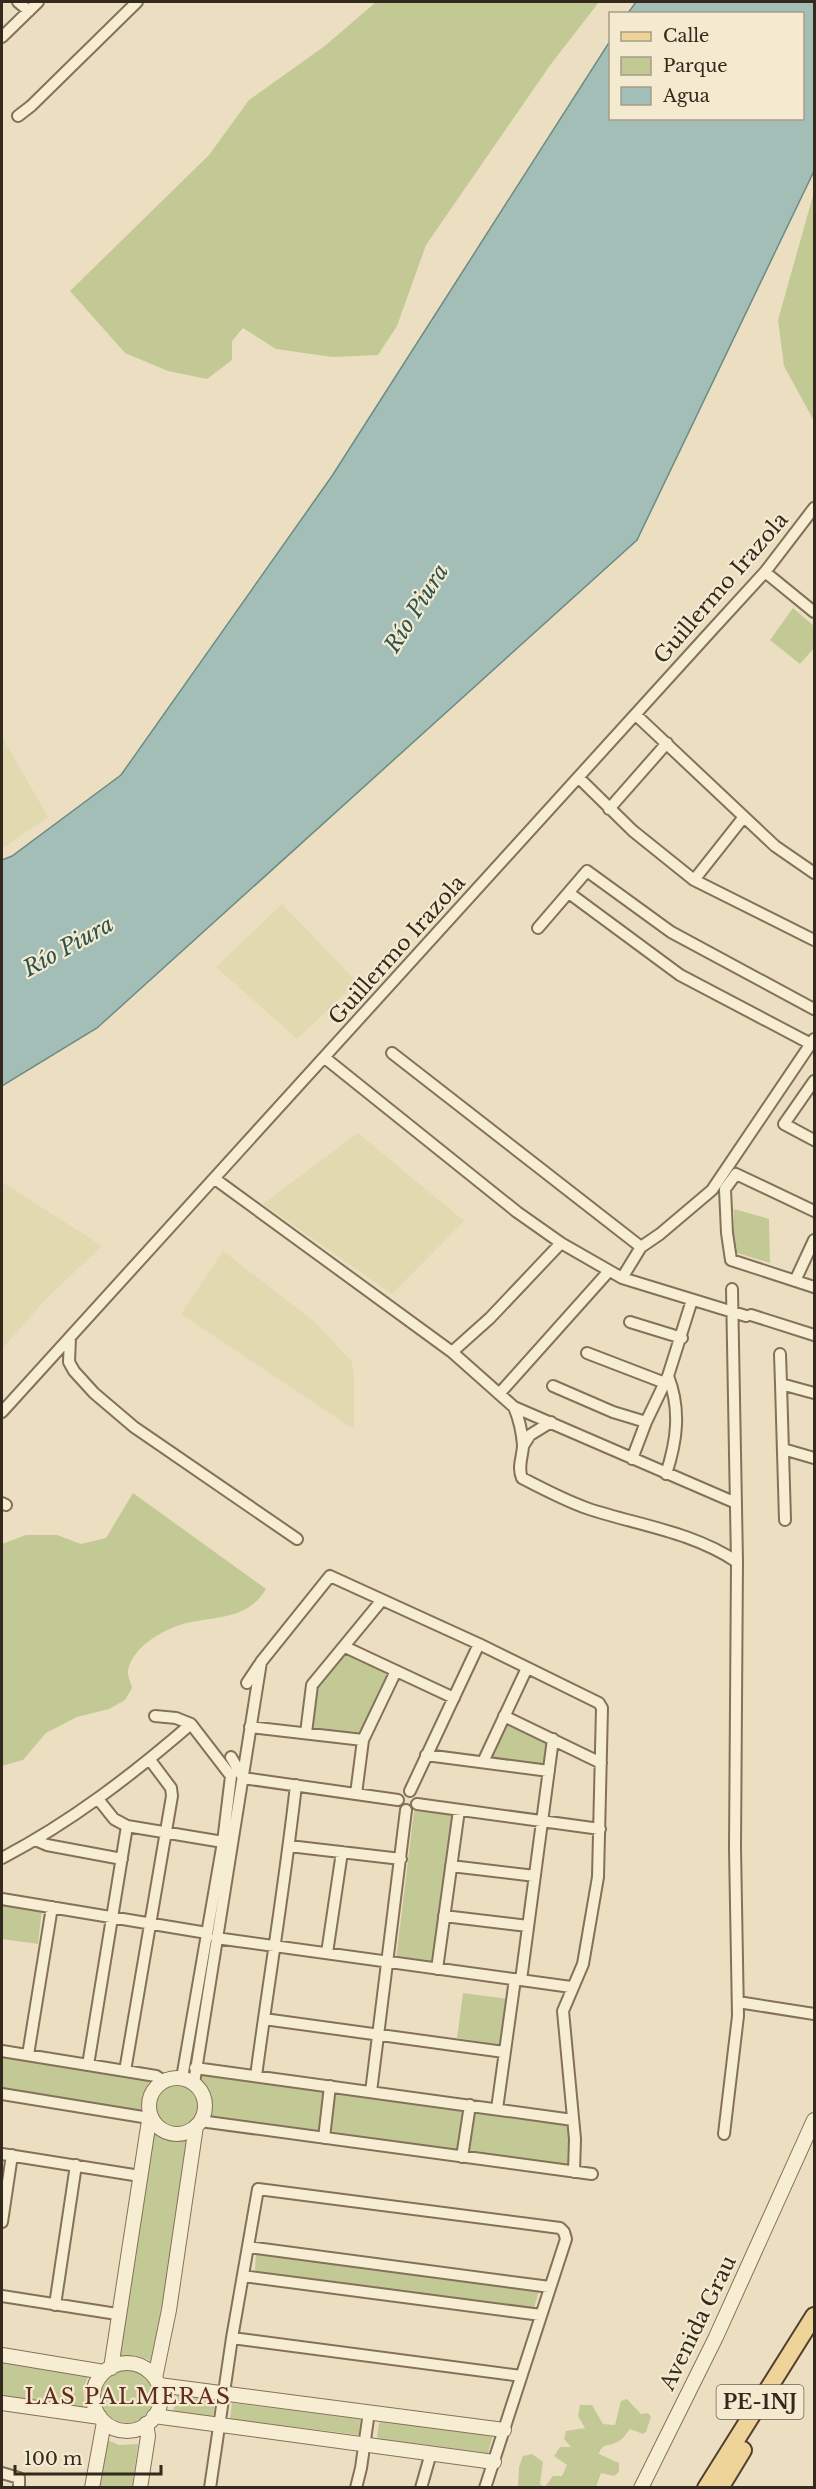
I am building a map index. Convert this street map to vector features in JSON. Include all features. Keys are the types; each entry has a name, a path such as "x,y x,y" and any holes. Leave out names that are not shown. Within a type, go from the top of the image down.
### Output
{"main road":[{"name":"PE-1NJ","path":"706,2487 814,2316"},
{"name":"PE-1NJ","path":"720,2487 814,2336"}],"street":[{"path":"18,2 29,11"},
{"path":"2,37 38,2"},
{"path":"18,116 31,106 136,2"},
{"name":"Guillermo Irazola","path":"2,1412 765,572 814,508"},
{"path":"765,572 814,612"},
{"path":"636,715 743,818 775,846 814,873"},
{"path":"609,809 667,743"},
{"path":"579,778 633,831 694,880 814,940"},
{"path":"694,880 743,818"},
{"path":"538,928 587,871 671,932 814,1009"},
{"path":"569,893 680,975 813,1042 712,1190 641,1247 622,1278"},
{"path":"392,1053 641,1247"},
{"path":"325,1058 517,1212 561,1244 622,1278 732,1313 814,1335"},
{"path":"814,1082 784,1124 814,1140"},
{"path":"814,1210 736,1174 725,1189 731,1260 814,1287"},
{"path":"215,1179 452,1352 514,1407 736,1503"},
{"path":"795,1281 814,1240"},
{"path":"452,1352 490,1317 561,1244"},
{"path":"498,1394 609,1271"},
{"path":"724,2134 738,2002 735,1848 737,1562 732,1289"},
{"path":"632,1459 646,1422 667,1379 682,1338 692,1300"},
{"path":"630,1322 682,1338"},
{"path":"70,1338 69,1362 94,1393 134,1427 297,1539"},
{"path":"587,1353 667,1379"},
{"path":"780,1354 785,1520"},
{"path":"666,1474 676,1436 677,1417 667,1379"},
{"path":"781,1384 814,1393"},
{"path":"553,1386 613,1412 646,1422"},
{"path":"514,1407 522,1431 523,1446 519,1472 522,1478 587,1508 683,1536 721,1551 737,1562"},
{"path":"523,1446 530,1435 551,1422"},
{"path":"783,1449 814,1458"},
{"path":"247,1683 261,1662 330,1576 479,1644 599,1703 602,1708 598,1877 583,1964 572,1987 563,2018 575,2139 574,2172"},
{"path":"306,1734 312,1686 382,1600"},
{"path":"410,1791 417,1796 417,1804 412,1810 400,1808 398,1800 400,1794 410,1791 479,1644"},
{"path":"345,1647 454,1698"},
{"path":"188,2080 212,1936 243,1778 261,1662"},
{"path":"483,1761 527,1668"},
{"path":"356,1794 363,1740 396,1671"},
{"path":"155,1716 176,1718 191,1724 231,1776 195,2068 188,2080"},
{"path":"504,1716 601,1763"},
{"path":"2,1858 35,1840 98,1799 150,1760 191,1724"},
{"path":"250,1727 363,1740"},
{"path":"497,2109 504,2052 528,1926 553,1739"},
{"path":"426,1755 549,1771"},
{"path":"231,1757 243,1778"},
{"path":"125,2071 172,1796 171,1788 150,1760"},
{"path":"243,1778 398,1800"},
{"path":"256,2076 296,1785"},
{"path":"98,1799 114,1820 127,1826 223,1842"},
{"path":"417,1804 600,1829"},
{"path":"437,1969 459,1809"},
{"path":"371,2092 406,1810"},
{"path":"88,2065 127,1826"},
{"path":"35,1840 47,1845 122,1859"},
{"path":"289,1846 401,1859"},
{"path":"327,1953 342,1852"},
{"path":"451,1866 535,1876"},
{"path":"2,1899 111,1916 273,1946 572,1987"},
{"path":"28,2055 52,1907"},
{"path":"444,1916 528,1926"},
{"path":"738,2002 814,2014"},
{"path":"264,2019 504,2052"},
{"path":"2,2051 156,2076 164,2081 188,2080 202,2092 205,2104 198,2124 157,2381 161,2399 150,2420 140,2487"},
{"path":"195,2068 573,2120"},
{"path":"92,2487 102,2420 94,2402 94,2391 107,2370 150,2116 151,2095 164,2081"},
{"path":"324,2138 330,2086"},
{"path":"2,2094 150,2116 167,2132 186,2132 198,2124 324,2138 592,2174"},
{"path":"462,2157 470,2105"},
{"name":"Avenida Grau","path":"641,2487 716,2337 814,2120"},
{"name":"Avenida Grau","path":"790,2176 814,2142"},
{"path":"2,2222 7,2154 140,2176"},
{"path":"55,2305 76,2165"},
{"path":"210,2487 232,2338 258,2189 560,2228 564,2232 566,2238 485,2487"},
{"path":"248,2247 550,2287"},
{"path":"243,2276 541,2316"},
{"path":"2,2296 117,2314"},
{"path":"232,2338 521,2376"},
{"path":"2,2355 107,2370 125,2363 137,2364 147,2369 157,2381 224,2394 504,2430"},
{"path":"2,2403 102,2420 122,2430 133,2430 150,2420 220,2426 494,2462"},
{"path":"356,2487 369,2412"},
{"path":"421,2487 431,2453"},
{"path":"2,2473 19,2478 19,2487"}],"shaded area":[{"path":"2,737 48,817 2,849"},
{"path":"282,904 357,982 297,1039 216,967"},
{"path":"358,1133 464,1221 392,1294 263,1204"},
{"path":"2,1182 102,1246 45,1300 2,1349"},
{"path":"223,1251 315,1322 352,1362 354,1429 181,1314"}],"green space":[{"path":"376,2 599,2 551,64 426,245 397,326 378,355 332,357 276,349 243,328 232,341 232,360 207,379 168,371 125,353 70,291 209,155 249,100 326,45"},
{"path":"814,192 814,421 784,366 778,320"},
{"path":"793,608 814,626 814,648 800,664 770,640"},
{"path":"734,1209 769,1219 770,1263 734,1252"},
{"path":"133,1493 266,1589 249,1607 240,1612 183,1624 158,1635 142,1647 131,1662 128,1672 132,1688 125,1700 109,1709 77,1717 46,1733 23,1760 2,1766 2,1544 26,1535 57,1535 81,1544 106,1538"},
{"path":"345,1652 391,1673 363,1736 311,1730 318,1686"},
{"path":"506,1721 550,1741 547,1766 489,1759"},
{"path":"414,1811 454,1815 434,1964 396,1959"},
{"path":"2,1902 42,1909 38,1944 2,1939"},
{"path":"463,1993 508,1999 502,2045 457,2038"},
{"path":"2,2056 150,2080 140,2112 2,2088"},
{"path":"198,2074 571,2124 570,2166 208,2116 210,2101 198,2080"},
{"path":"182,2083 194,2089 199,2097 199,2115 194,2123 186,2128 172,2129 164,2126 157,2119 154,2101 157,2093 164,2086"},
{"path":"153,2134 188,2138 155,2364 151,2365 149,2360 135,2355 120,2357 120,2360 116,2358"},
{"path":"256,2254 539,2291 534,2308 257,2271 255,2269"},
{"path":"2,2360 89,2374 83,2389 86,2410 2,2397"},
{"path":"122,2369 132,2369 142,2373 150,2381 154,2396 150,2411 142,2419 132,2423 122,2423 112,2419 104,2411 100,2401 100,2391 104,2381 112,2373"},
{"path":"177,2395 213,2399 215,2402 213,2415 210,2417 173,2412"},
{"path":"627,2399 641,2414 648,2413 651,2417 646,2432 643,2434 630,2429 620,2441 603,2447 600,2451 599,2454 619,2463 619,2472 614,2476 601,2473 596,2487 545,2487 553,2476 562,2476 567,2465 554,2456 560,2447 571,2447 564,2439 566,2431 585,2428 578,2416 580,2405 592,2405 603,2424 615,2425 621,2401"},
{"path":"232,2403 360,2419 359,2435 230,2419"},
{"path":"382,2421 493,2435 488,2453 380,2439 377,2437 379,2423"},
{"path":"103,2438 119,2445 138,2444 132,2487 95,2488"},
{"path":"532,2454 543,2462 540,2484 544,2487 518,2487 519,2467 523,2456"}],"water":[{"name":"Río Piura","path":"636,2 814,2 814,171 637,540 97,1028 2,1086 2,860 12,856 121,775 332,476 609,43 609,120 804,120 804,12 629,12"}],"district":[{"name":"LAS PALMERAS","path":"128,2396"}]}
